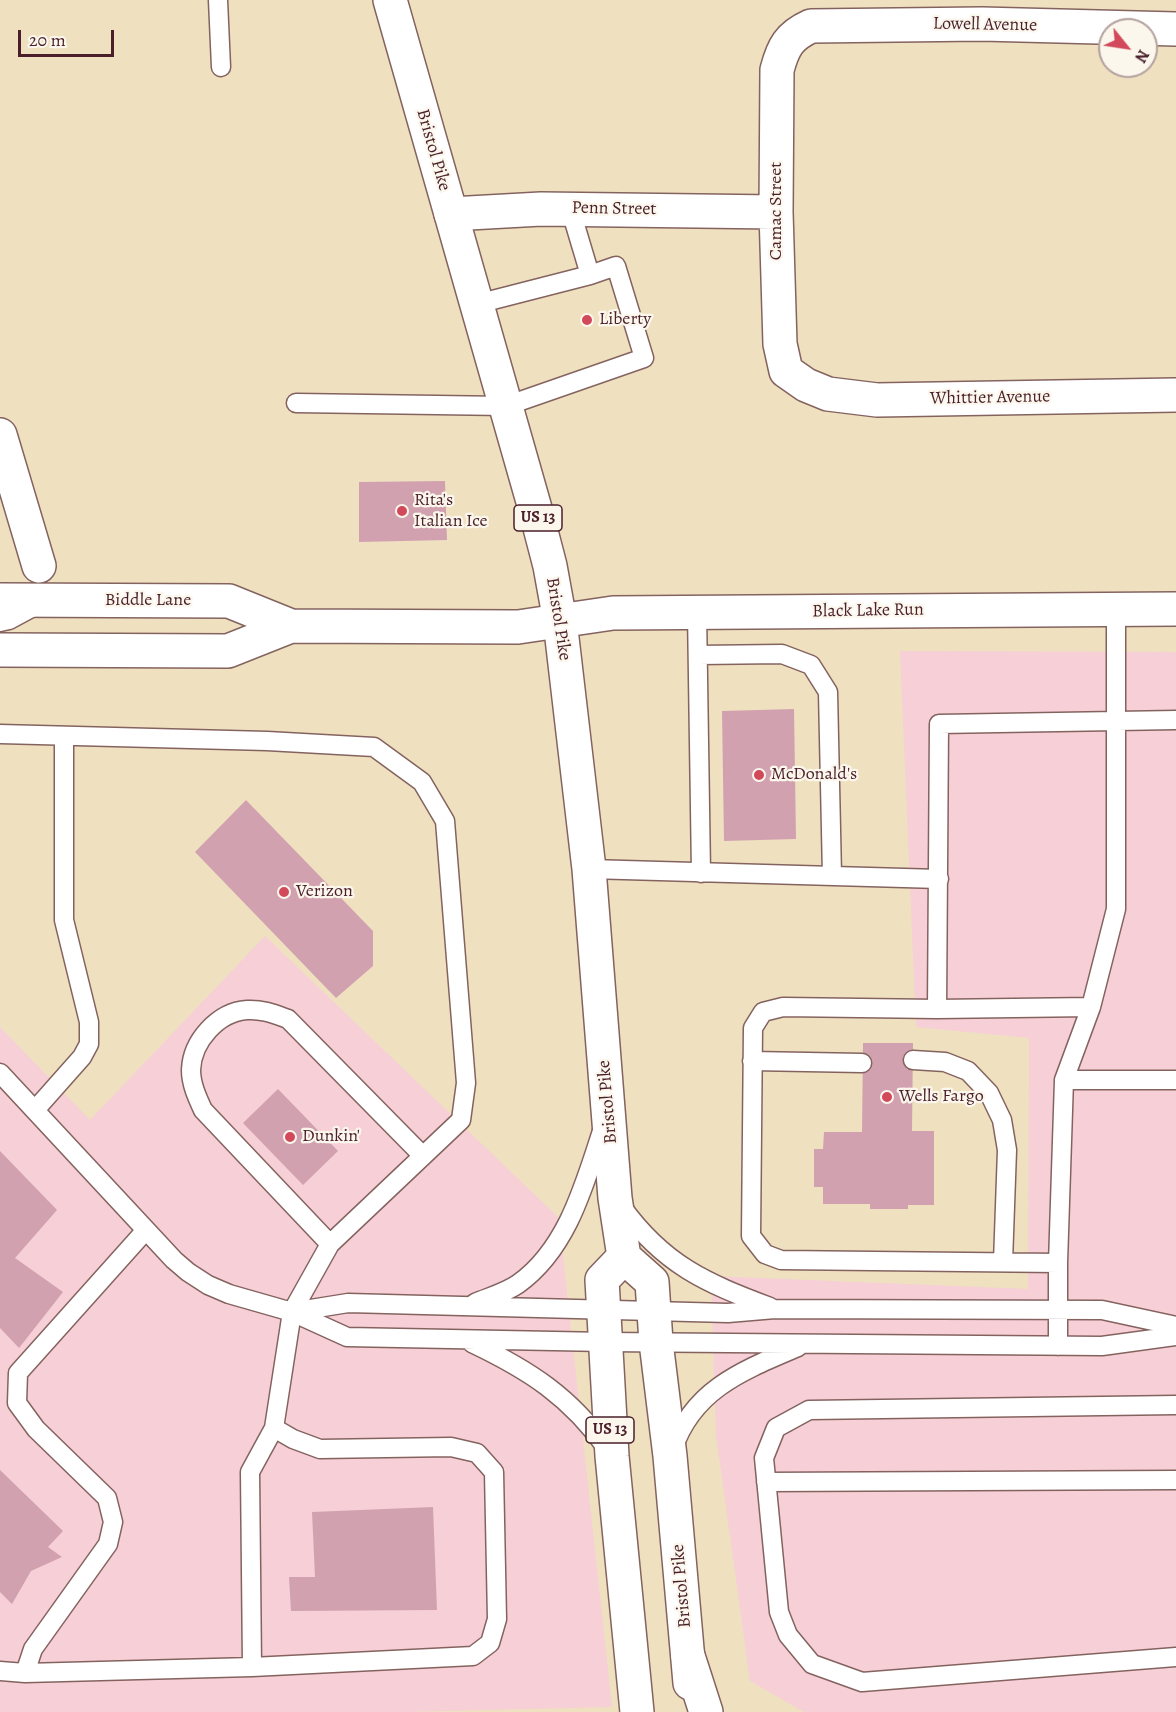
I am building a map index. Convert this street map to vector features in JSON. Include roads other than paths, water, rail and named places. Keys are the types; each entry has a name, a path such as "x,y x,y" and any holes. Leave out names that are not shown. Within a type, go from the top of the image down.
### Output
{"main road":[{"name":"Bristol Pike","path":"390,0 536,512 560,621 589,869 615,1198 624,1257 652,1282 670,1456 692,1712"},
{"name":"Lowell Avenue","path":"796,32 811,26 982,24 1176,29"},
{"name":"Camac Street","path":"796,32 781,54 777,70 776,212 780,344 786,371 806,385"},
{"name":"Penn Street","path":"451,214 570,208 776,212"},
{"name":"Whittier Avenue","path":"806,385 828,394 877,400 1176,395"},
{"path":"0,435 39,566"},
{"name":"Biddle Lane","path":"0,600 229,601 291,626 518,627 560,621"},
{"name":"Black Lake Run","path":"560,621 613,613 1176,609"},
{"name":"Biddle Lane","path":"0,650 228,651 291,626"},
{"name":"US 13","path":"624,1257 602,1280 612,1456 637,1712"},
{"path":"688,1656 706,1712"}],"lane":[{"path":"218,0 221,67"},
{"path":"570,208 590,275"},
{"path":"296,403 506,406 644,358 616,266 590,275 477,304"},
{"path":"0,622 9,620 44,600"},
{"path":"1058,1346 1058,1263 1064,1080 1091,1007 1116,909 1116,608"},
{"path":"697,612 701,873"},
{"path":"698,655 782,654 811,664 828,692 832,876"},
{"path":"937,1009 939,724 1176,720"},
{"path":"0,734 267,741 374,747 422,782 445,821 466,1083 461,1120 330,1244 292,1312 274,1428 250,1472 252,1667"},
{"path":"35,1110 82,1058 89,1044 89,1022 64,920 64,736"},
{"path":"589,869 939,879"},
{"path":"1058,1263 780,1260 765,1254 751,1236 753,1028 763,1011 783,1006 937,1009 1091,1007"},
{"path":"330,1244 203,1110 194,1090 191,1069 197,1048 208,1030 226,1016 246,1010 268,1011 288,1019 423,1156"},
{"path":"913,1060 945,1062 968,1071 989,1093 1002,1120 1007,1150 1003,1262"},
{"path":"752,1061 862,1063"},
{"path":"0,1073 174,1260 188,1272 208,1285 229,1294 292,1312 347,1337 605,1342 655,1326 728,1313 775,1309 1102,1311 1176,1326"},
{"path":"1064,1080 1176,1080"},
{"path":"468,1306 516,1285 546,1257 572,1214 609,1113"},
{"path":"615,1198 636,1226 669,1258 706,1281 775,1309"},
{"path":"26,1673 33,1649 108,1544 113,1522 107,1498 36,1430 17,1403 18,1372 146,1230"},
{"path":"292,1312 348,1303 603,1309 655,1326 804,1344 1102,1346 1176,1336"},
{"path":"465,1340 506,1359 550,1387 592,1427 612,1456"},
{"path":"670,1456 676,1438 687,1421 714,1389 753,1366 804,1344"},
{"path":"1176,1405 809,1410 776,1428 764,1458 779,1612 788,1635 812,1664 862,1682 1176,1657"},
{"path":"0,1671 26,1673 252,1667 473,1656 490,1643 497,1618 494,1472 477,1453 450,1447 320,1449 292,1439 274,1428"},
{"path":"766,1482 1176,1480"}],"place":[{"name":"Liberty","path":"587,320"},
{"name":"Rita's Italian Ice","path":"402,511"},
{"name":"McDonald's","path":"759,775"},
{"name":"Verizon","path":"284,892"},
{"name":"Wells Fargo","path":"887,1097"},
{"name":"Dunkin'","path":"290,1137"}]}
